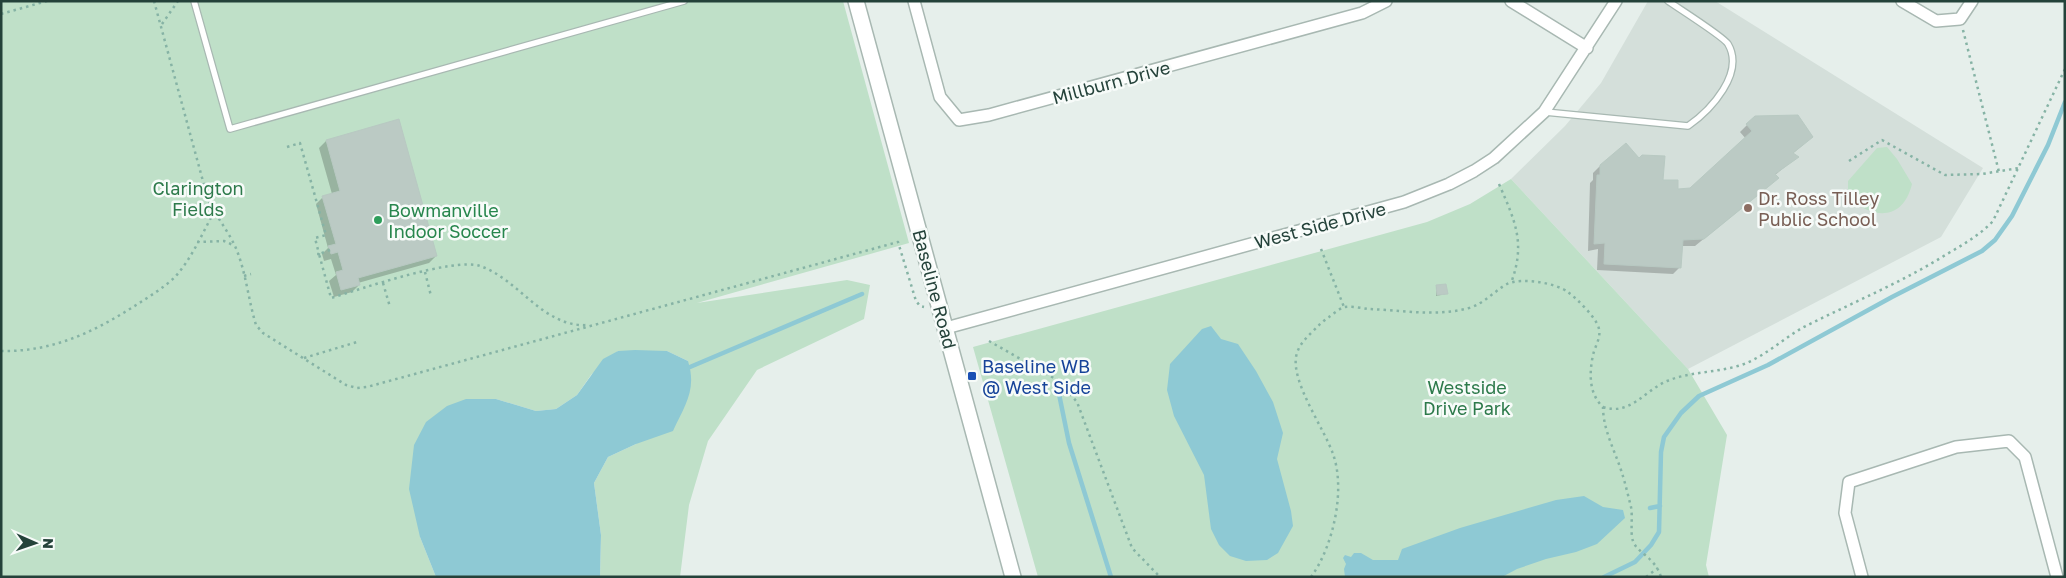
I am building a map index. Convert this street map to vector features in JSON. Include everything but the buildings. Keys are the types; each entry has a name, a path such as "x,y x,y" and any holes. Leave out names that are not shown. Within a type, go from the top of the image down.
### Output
{"street":[{"name":"Baseline Road","path":"856,1 1013,577"},
{"name":"Millburn Drive","path":"914,1 940,97 959,120 989,115 1362,13 1386,1"},
{"path":"1511,1 1587,48"},
{"name":"West Side Drive","path":"946,328 1404,202 1474,171 1494,158 1544,112 1616,1"},
{"path":"1902,1 1936,21 1960,19 1972,1"},
{"path":"1862,577 1845,513 1849,482 1956,447 2009,441 2025,456 2057,577"}],"lane":[{"path":"194,1 230,129 684,1"},
{"path":"1544,112 1688,126 1701,117 1729,80 1734,61 1727,42 1668,1"}],"path":[{"path":"1,14 46,1"},
{"path":"154,1 207,196 214,212 235,246 256,325 263,333 346,385 358,388 367,387 898,242 916,301 920,306 927,306"},
{"path":"161,25 178,1"},
{"path":"1960,19 1998,172"},
{"path":"1311,577 1321,560 1333,526 1337,507 1338,480 1333,454 1298,377 1296,356 1298,348 1305,339 1325,320 1344,307 1454,311 1483,303 1511,283 1540,281 1555,284 1568,291 1579,301 1597,323 1599,338 1592,364 1592,389 1595,400 1603,407 1612,410 1622,409 1667,381 1745,364 1801,329 1920,271 1982,233 1993,221 2065,69"},
{"path":"1848,161 1882,140 1945,176 1998,172 2019,168"},
{"path":"288,147 300,142 326,235 315,238 331,298 452,265 466,264 480,266 493,273 550,315 565,323 572,325 594,325"},
{"path":"1499,184 1514,219 1518,239 1511,283"},
{"path":"1,351 22,351 67,342 119,316 158,291 174,277 188,260 214,212"},
{"path":"197,242 224,241 235,246"},
{"path":"1321,249 1344,307"},
{"path":"318,254 330,250"},
{"path":"425,272 431,296"},
{"path":"244,276 251,274"},
{"path":"383,283 390,307"},
{"path":"989,341 1059,382 1077,402 1132,548 1160,577"},
{"path":"304,358 357,342"},
{"path":"1603,407 1604,424 1622,472 1631,506 1633,518 1632,540 1636,546 1654,561 1661,577"},
{"path":"1646,577 1658,568"}],"shaded area":[{"name":"Dr. Ross Tilley Public School","path":"1648,1 1715,1 1983,168 1941,237 1688,369 1511,179 1565,126 1601,83"}],"green space":[{"name":"Clarington Fields","path":"1,1 843,1 909,243 697,303 847,280 870,285 864,319 757,370 708,441 689,505 680,577 600,577 601,535 594,483 608,457 636,444 688,361 667,351 618,351 591,375 577,395 556,409 536,411 496,399 420,537 436,577 1,577"},
{"path":"1887,147 1897,159 1912,184 1908,196 1902,205 1886,213 1877,213 1867,210 1848,197 1848,181 1877,148"},
{"name":"Westside Drive Park","path":"1511,179 1688,369 1727,435 1706,565 1709,577 1038,577 973,347 1427,222 1470,204"}],"water":[{"path":"1211,326 1221,339 1238,344 1273,402 1283,433 1277,459 1291,511 1293,526 1278,553 1267,560 1246,561 1230,556 1219,545 1211,529 1204,475 1174,416 1167,390 1170,364 1202,329"},
{"path":"618,351 667,351 688,361 691,381 690,389 673,431 636,444 608,457 594,483 601,535 600,577 436,577 420,537 409,489 414,445 426,422 447,406 466,399 496,399 536,411 556,409 577,395 603,359"},
{"path":"1584,496 1603,507 1623,510 1625,518 1597,544 1576,552 1546,559 1517,569 1502,577 1345,577 1344,569 1346,564 1343,558 1345,555 1351,557 1354,553 1361,553 1373,560 1398,560 1402,549 1460,528 1556,500"}],"waterway":[{"path":"1604,577 1635,562 1651,545 1659,532 1661,452 1664,437 1681,413 1699,396 1768,365 1892,297 1982,251 1995,240 2012,216 2048,145 2065,102"},
{"path":"690,367 862,294"},
{"path":"1059,394 1069,443 1111,577"},
{"path":"1650,508 1660,506"}],"place":[{"name":"Dr. Ross Tilley Public School","path":"1748,208"},
{"name":"Bowmanville Indoor Soccer","path":"378,220"},
{"name":"Baseline WB @ West Side","path":"972,376"}]}
